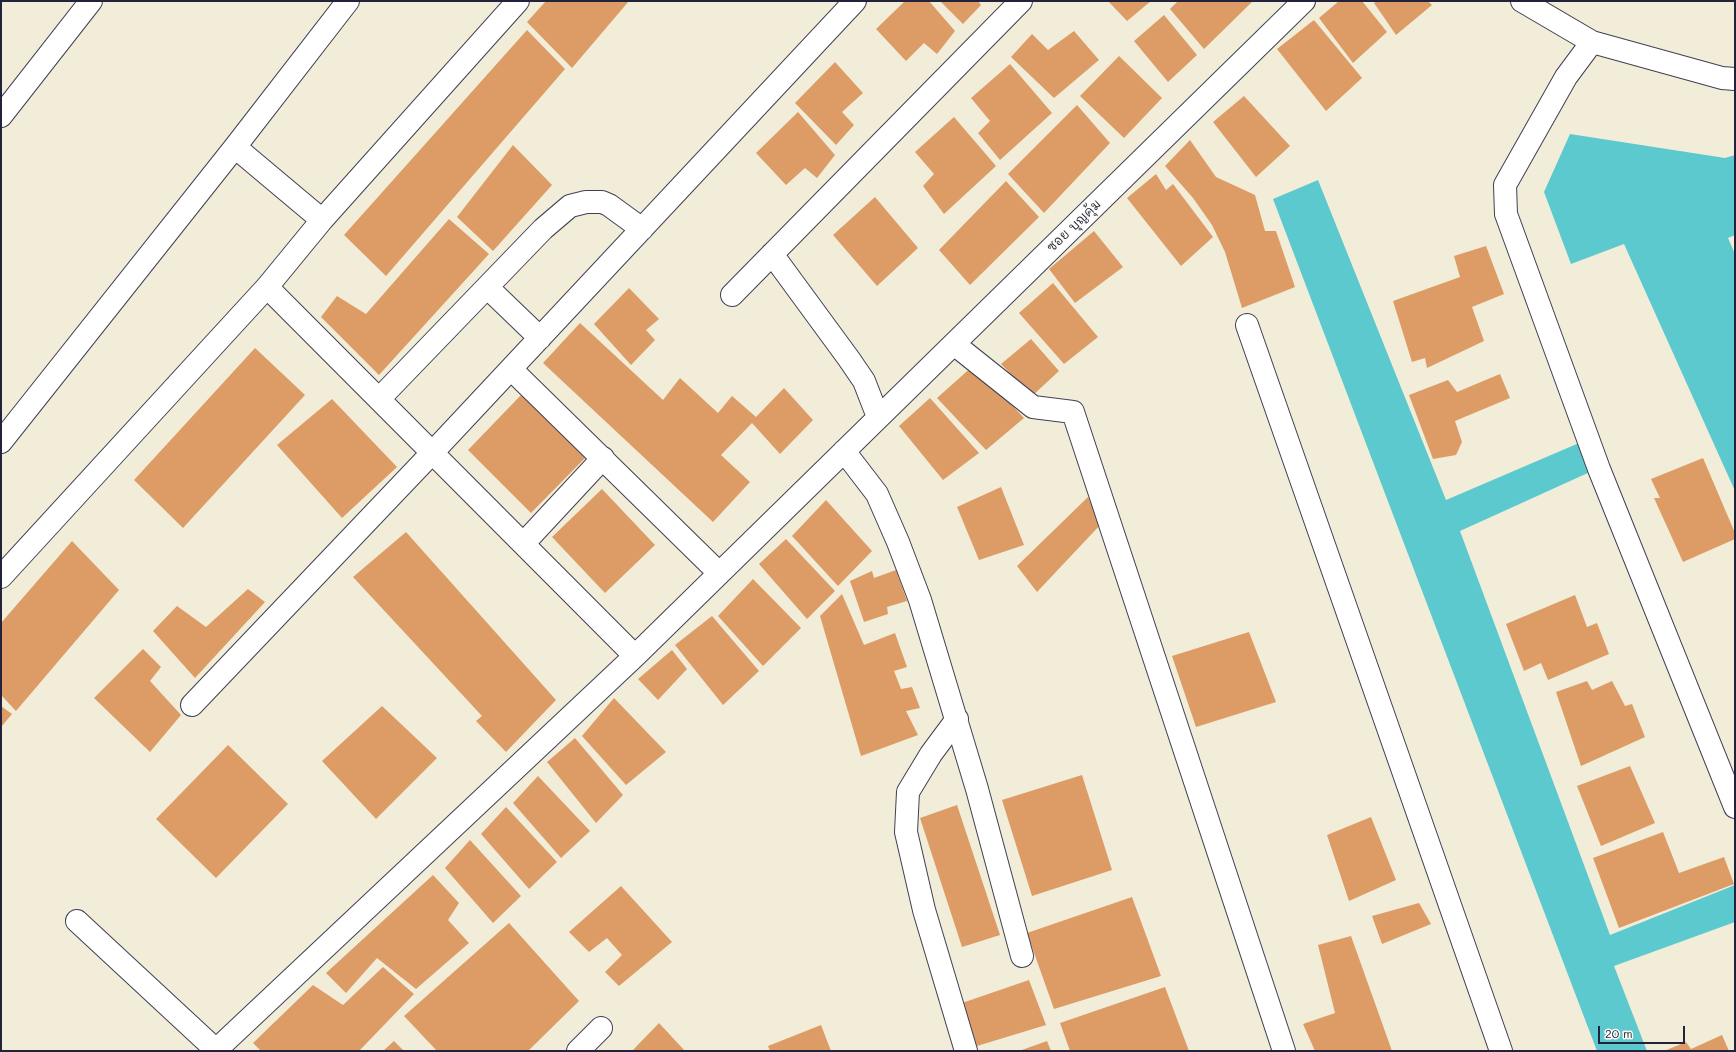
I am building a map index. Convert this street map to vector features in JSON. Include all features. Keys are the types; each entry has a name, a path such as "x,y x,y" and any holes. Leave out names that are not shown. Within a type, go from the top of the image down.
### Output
{"street":[{"path":"1,116 91,1"},
{"path":"1,442 235,147 348,1"},
{"path":"1,577 267,287 322,220 518,1"},
{"path":"192,704 432,453 855,1"},
{"path":"732,295 1021,1"},
{"name":"ซอย บุญคุ้ม","path":"215,1051 635,656 1304,1"},
{"path":"1522,1 1592,42 1722,78 1735,79"},
{"path":"1592,42 1566,77 1505,184 1506,214 1596,462 1735,807"},
{"path":"235,147 322,220"},
{"path":"379,399 562,212 577,203 595,201 609,205 642,229"},
{"path":"772,254 850,358 864,381 878,417"},
{"path":"267,287 635,656"},
{"path":"487,287 540,338"},
{"path":"1247,325 1501,1051"},
{"path":"954,344 1033,407 1073,412 1284,1051"},
{"path":"511,369 719,573"},
{"path":"844,451 877,494 898,542 920,600 957,719 1022,956"},
{"path":"524,543 603,458"},
{"path":"957,719 930,754 908,792 906,832 924,910 966,1051"},
{"path":"77,921 215,1051"},
{"path":"582,1050 602,1028"}],"water":[{"path":"1570,134 1725,158 1735,155 1735,235 1728,238 1735,254 1735,491 1624,244 1571,264 1544,192"},
{"path":"1318,180 1446,500 1579,443 1590,472 1460,531 1610,935 1735,885 1735,922 1614,966 1647,1051 1597,1051 1273,199"}],"building":[{"path":"546,1 629,1 572,68 527,22"},
{"path":"905,1 929,1 955,31 937,54 924,43 906,61 876,29"},
{"path":"940,1 978,1 981,5 963,24"},
{"path":"1108,1 1151,1 1127,21"},
{"path":"1178,1 1253,1 1204,49 1170,9"},
{"path":"1339,1 1362,1 1387,32 1353,63 1319,18"},
{"path":"1377,1 1428,1 1432,5 1396,35 1374,3"},
{"path":"1164,15 1197,55 1168,82 1134,41"},
{"path":"1314,20 1362,78 1326,111 1277,49"},
{"path":"527,30 565,69 386,276 344,235"},
{"path":"1074,31 1099,60 1054,98 1011,57 1032,34 1048,50"},
{"path":"1119,56 1162,98 1124,138 1080,96"},
{"path":"835,62 863,93 842,112 854,125 836,145 795,103"},
{"path":"1010,64 1052,113 1000,160 978,133 990,121 971,98"},
{"path":"1244,96 1290,146 1256,177 1213,122"},
{"path":"1077,105 1110,143 1044,213 1008,174"},
{"path":"798,112 835,155 817,178 805,168 786,185 756,153"},
{"path":"954,117 996,166 944,214 923,186 934,174 915,152"},
{"path":"1190,140 1216,177 1255,195 1265,231 1276,231 1295,287 1242,308 1225,252 1212,225 1193,198 1165,166"},
{"path":"513,145 552,185 493,251 457,217"},
{"path":"1156,174 1166,190 1173,184 1213,237 1181,266 1127,198"},
{"path":"1006,181 1039,217 970,285 939,250"},
{"path":"875,197 918,248 877,286 833,235"},
{"path":"449,219 489,254 379,375 321,317 337,296 366,314"},
{"path":"1094,231 1123,267 1075,303 1049,269"},
{"path":"1486,246 1504,294 1472,307 1484,341 1427,368 1425,358 1412,362 1393,301 1460,277 1454,256"},
{"path":"1053,283 1098,337 1064,364 1019,313"},
{"path":"629,288 659,319 646,330 655,340 631,365 594,324"},
{"path":"580,323 663,400 680,378 718,413 732,396 756,417 784,388 813,420 780,454 752,423 721,455 750,482 713,522 543,363"},
{"path":"1031,339 1059,371 1032,396 1001,364"},
{"path":"255,348 305,395 183,528 134,480"},
{"path":"974,365 1024,418 986,450 937,398"},
{"path":"1500,374 1510,398 1455,421 1462,442 1456,455 1433,459 1409,395 1448,380 1457,392"},
{"path":"523,393 587,456 531,513 468,450"},
{"path":"930,398 979,453 943,480 899,426"},
{"path":"332,399 397,467 342,518 277,445"},
{"path":"1703,458 1735,533 1735,539 1683,562 1654,498 1660,498 1651,479"},
{"path":"1001,487 1024,545 979,560 957,507"},
{"path":"602,489 655,545 605,593 552,537"},
{"path":"1088,497 1102,523 1037,592 1017,566"},
{"path":"826,500 872,551 838,586 792,536"},
{"path":"406,532 556,700 506,752 476,721 482,716 353,577"},
{"path":"786,539 835,591 807,619 759,564"},
{"path":"72,541 119,590 16,711 1,695 1,623"},
{"path":"896,570 907,601 887,607 888,614 864,622 850,581 872,571 874,578"},
{"path":"753,579 801,628 763,666 718,616"},
{"path":"248,589 265,602 195,678 153,631 177,606 206,627"},
{"path":"842,594 864,645 895,633 907,667 894,671 901,689 912,687 920,708 906,711 918,735 861,756 820,616"},
{"path":"1575,595 1587,627 1597,623 1609,654 1548,680 1541,663 1524,671 1506,624"},
{"path":"712,616 759,671 723,705 675,645"},
{"path":"1249,632 1276,702 1196,727 1172,656"},
{"path":"143,649 161,667 150,681 181,715 150,752 94,698"},
{"path":"672,650 687,669 658,700 638,679"},
{"path":"1587,681 1592,690 1612,681 1625,706 1632,704 1645,737 1581,766 1556,692"},
{"path":"614,698 666,752 626,785 582,736"},
{"path":"1,706 12,714 1,727"},
{"path":"382,706 437,758 376,819 322,761"},
{"path":"575,738 623,795 596,823 547,762"},
{"path":"228,745 288,804 216,878 156,819"},
{"path":"1630,766 1655,823 1601,846 1577,786"},
{"path":"1082,775 1112,870 1032,896 1002,800"},
{"path":"538,776 590,831 561,858 513,803"},
{"path":"957,805 1000,935 962,947 920,818"},
{"path":"506,807 557,862 529,889 481,834"},
{"path":"1371,817 1396,880 1349,901 1327,835"},
{"path":"1663,832 1679,873 1724,857 1734,884 1619,928 1593,858"},
{"path":"470,840 521,896 493,923 445,868"},
{"path":"433,875 459,903 448,920 469,943 416,989 377,958 346,993 326,973"},
{"path":"621,886 672,942 619,986 605,972 622,955 607,938 589,952 569,932"},
{"path":"1132,897 1161,976 1054,1009 1027,933"},
{"path":"1419,903 1431,924 1382,944 1372,916"},
{"path":"509,923 579,1001 528,1051 437,1051 404,1016"},
{"path":"1351,936 1392,1051 1315,1051 1303,1024 1335,1013 1318,945"},
{"path":"383,967 414,994 359,1051 261,1051 253,1043 313,985 343,1005"},
{"path":"1029,980 1046,1025 977,1046 962,1003"},
{"path":"1165,987 1189,1051 1070,1051 1060,1023"},
{"path":"659,1023 685,1051 632,1051"},
{"path":"821,1025 831,1051 770,1051 768,1046"},
{"path":"1722,1035 1729,1051 1664,1051 1686,1042 1691,1049"},
{"path":"394,1041 404,1051 383,1051"},
{"path":"1047,1041 1051,1051 1019,1051"}]}
